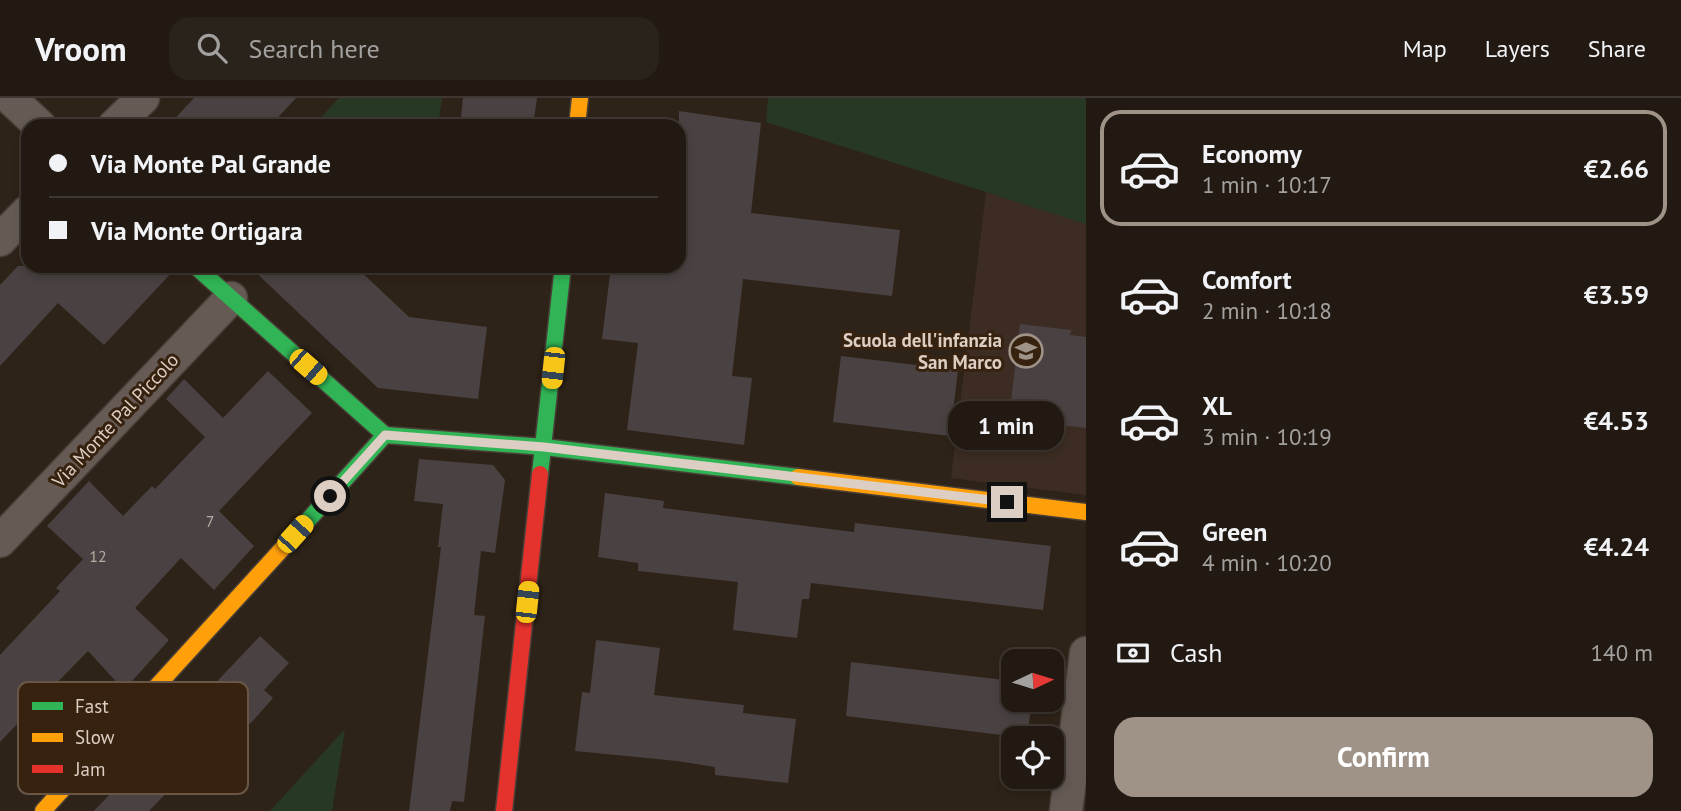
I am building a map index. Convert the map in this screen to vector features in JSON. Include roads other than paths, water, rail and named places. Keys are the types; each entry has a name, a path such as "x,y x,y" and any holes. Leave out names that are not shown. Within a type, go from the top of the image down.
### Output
{"street":[{"path":"10,98 32,119"},
{"path":"121,119 143,98"},
{"path":"578,119 580,98"},
{"path":"0,240 21,218"},
{"path":"203,273 385,435 544,447 1086,512"},
{"path":"504,811 562,273"},
{"name":"Via Monte Pal Piccolo","path":"0,541 231,298"},
{"path":"160,682 385,435"},
{"path":"1066,811 1086,653"},
{"path":"43,811 58,794"}],"place":[{"name":"Scuola dell'infanzia San Marco","path":"1026,351"}]}
